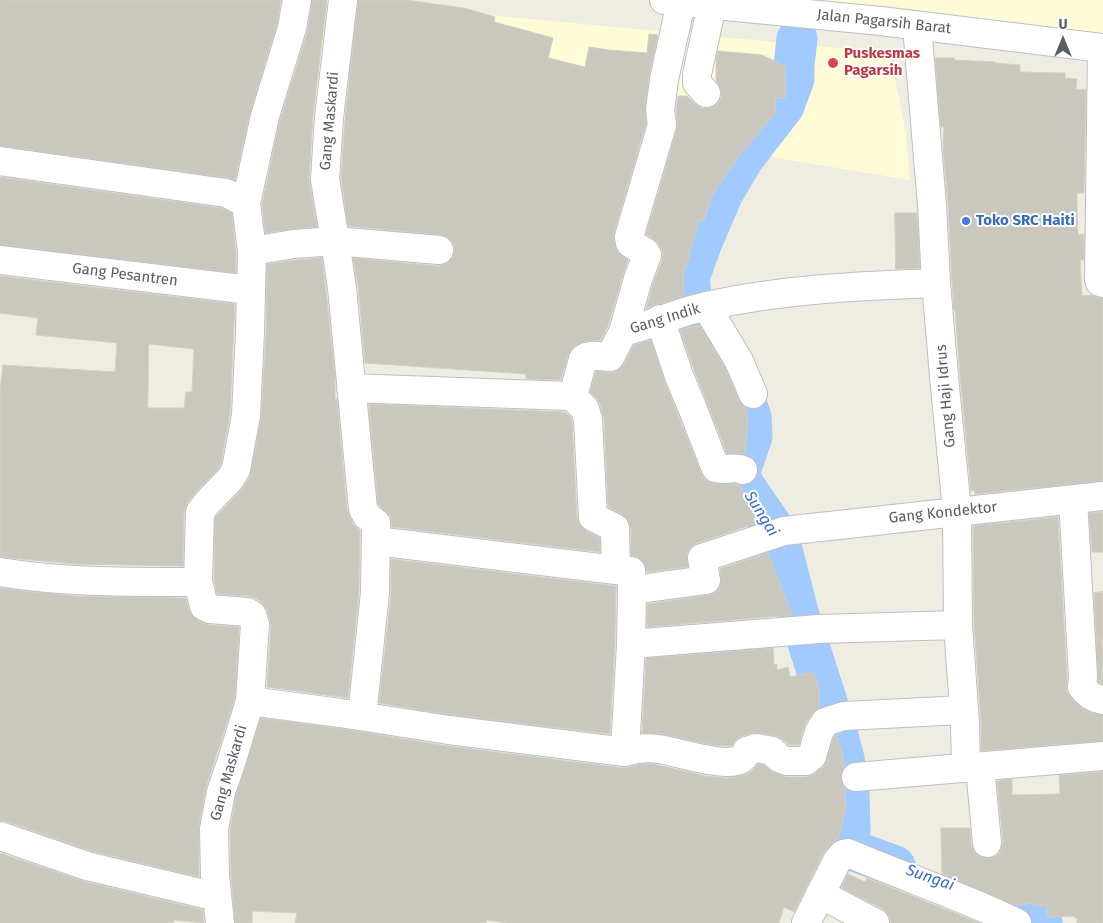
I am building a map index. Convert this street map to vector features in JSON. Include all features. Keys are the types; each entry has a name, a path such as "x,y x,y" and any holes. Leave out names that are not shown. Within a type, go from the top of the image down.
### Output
{"street":[{"path":"0,572 52,579 104,582 198,582 200,512 231,478 236,469 246,415 252,251 246,204 265,116 292,28 297,0"},
{"name":"Gang Maskardi","path":"343,0 329,118 325,180 342,288 363,509 367,516 376,523 374,592 362,716"},
{"name":"Jalan Pagarsih Barat","path":"672,1 712,5 880,11 917,26 1103,48"},
{"name":"Gang Indik","path":"623,332 638,278 647,255 630,243 629,237 662,125 660,110 672,1"},
{"path":"706,93 697,83 697,74 712,5"},
{"name":"Gang Haji Idrus","path":"917,26 932,205 944,385 957,511 958,625 964,710 988,843"},
{"path":"1103,48 1099,280 1103,283"},
{"path":"0,161 226,193 246,204"},
{"path":"252,251 294,244 335,241 439,250"},
{"name":"Gang Pesantren","path":"0,260 250,290"},
{"name":"Gang Indik","path":"623,332 698,308 759,296 857,286 936,283"},
{"path":"698,308 738,361 753,394"},
{"path":"660,319 678,376 716,468 742,469"},
{"path":"623,332 610,357 590,355 583,359 574,392 588,420 593,517 615,528 624,580 630,644 624,752"},
{"path":"351,388 578,402"},
{"name":"Gang Kondektor","path":"624,580 706,580 702,558 776,533 957,511 1103,496"},
{"path":"1073,499 1083,676 1082,687 1095,699 1103,700"},
{"path":"376,541 624,580"},
{"name":"Gang Maskardi","path":"198,582 204,606 210,609 247,612 252,615 255,624 250,701 221,792 214,829 215,876 219,910"},
{"path":"630,644 818,629 958,625"},
{"path":"250,701 449,730 624,752 638,747 659,749 721,762 736,761 744,757 747,751 756,748 772,751 779,758 796,761 812,756 819,732 834,719 964,710"},
{"path":"856,777 1103,756"},
{"path":"0,836 219,910"},
{"path":"806,923 837,861 843,854 848,853 984,907 1017,923"},
{"path":"820,894 875,923"}],"shaded area":[{"path":"26,0 330,0 890,53 906,134 910,180 645,136 601,191 351,127 296,81 155,49"},
{"path":"725,0 1103,0 1103,39"}],"building":[{"path":"0,0 281,0 277,24 250,113 235,180 0,146"},
{"path":"312,0 327,0 313,116 309,178 317,227 265,233 262,204 280,120 307,33"},
{"path":"358,0 407,0 464,8 495,17 494,22 553,38 548,58 585,67 589,47 647,53 649,34 658,35 649,77 645,108 646,124 614,233 617,251 628,260 608,326 601,340 587,341 575,346 568,355 561,380 526,379 526,374 365,363 358,286 353,258 438,266 445,264 451,259 455,251 453,244 448,238 441,235 348,226 341,178 345,119"},
{"path":"718,51 762,55 785,66 785,98 776,98 775,113 739,156 717,187 711,198 704,220 700,219 690,256 683,273 684,296 655,304 646,309 663,254 658,243 646,234 677,129 676,110 678,96 687,96 702,108 710,108 717,104 721,98 721,90 716,81"},
{"path":"935,58 954,58 954,60 1020,65 1020,72 1065,73 1065,78 1077,79 1076,89 1086,90 1084,193 1077,193 1078,235 1084,234 1084,260 1080,260 1082,296 1092,295 1103,298 1103,481 975,494 975,490 971,491 954,311 943,148 944,127 941,127"},
{"path":"0,177 221,208 232,213 236,273 0,245"},
{"path":"895,213 917,213 920,268 896,269"},
{"path":"322,258 347,510 353,524 360,531 359,592 348,698 267,687 271,625 267,610 255,598 217,594 214,580 215,518 242,489 250,477 261,418 266,333 267,264"},
{"path":"0,276 235,304 230,413 221,464 187,503 184,512 183,566 75,564 0,557 0,391 3,365 115,372 117,343 36,335 38,318 0,313","holes":["149,344 194,349 192,392 186,392 184,408 148,408"]},
{"path":"699,325 725,368 739,400 748,414 745,454 727,453 694,370 680,330"},
{"path":"651,340 665,382 702,475 706,480 713,483 740,485 757,523 697,543 691,547 687,554 688,567 647,572 644,563 639,558 631,555 631,528 628,520 622,514 608,507 604,419 600,404 590,392 596,371 609,373 617,371 624,364 634,345"},
{"path":"369,404 565,412 571,417 572,422 577,518 580,525 586,531 600,538 600,552 392,527 390,516 378,504"},
{"path":"1103,512 1103,552 1092,552 1089,513"},
{"path":"1058,517 1067,692 1082,708 1092,713 1103,715 1103,741 981,751 981,722 974,624 973,526"},
{"path":"768,553 792,615 647,627 647,604 709,595 720,586 720,569"},
{"path":"391,559 616,586 610,734 451,715 379,703 391,595"},
{"path":"0,588 74,596 186,598 189,610 197,620 209,625 239,627 235,698 206,787 199,826 199,877 91,851 5,821 0,821"},
{"path":"1103,592 1103,684 1098,681 1094,593"},
{"path":"773,648 774,665 777,664 777,670 788,667 790,677 814,672 820,694 818,709 805,724 799,745 789,745 776,736 760,733 742,736 732,746 728,746 712,745 661,734 642,733 646,658"},
{"path":"261,718 338,728 447,746 623,768 653,764 706,776 728,778 746,774 752,771 758,764 764,765 773,772 786,777 806,777 822,768 827,761 833,738 836,735 842,753 844,768 841,779 845,787 845,804 847,804 838,839 823,854 794,912 784,907 779,923 507,923 487,920 486,923 295,923 297,913 252,911 252,923 235,923 230,830 236,796"},
{"path":"1103,772 1103,923 1077,923 1077,917 1075,918 1075,916 1047,917 1047,905 1035,906 1035,903 1015,905 942,874 941,828 970,828 971,844 974,852 981,857 989,858 996,856 1001,850 1003,842 997,781 1012,779 1012,795 1060,794 1059,775"},
{"path":"0,853 83,881 203,910 204,923 174,920 173,923 0,923"},
{"path":"848,874 865,882 867,878 980,923 891,923 883,909 841,888"}],"waterway":[{"name":"Sungai","path":"797,39 794,79 784,106 743,159 723,193 689,278 692,303 697,317 704,323 742,393 751,417 752,436 739,474 743,484 774,529 781,546 798,612 838,736 849,792 849,846 854,851 895,866"},
{"name":"Sungai","path":"977,894 1042,923"}],"place":[{"name":"Puskesmas Pagarsih","path":"833,63"},
{"name":"Toko SRC Haiti","path":"966,221"}]}
